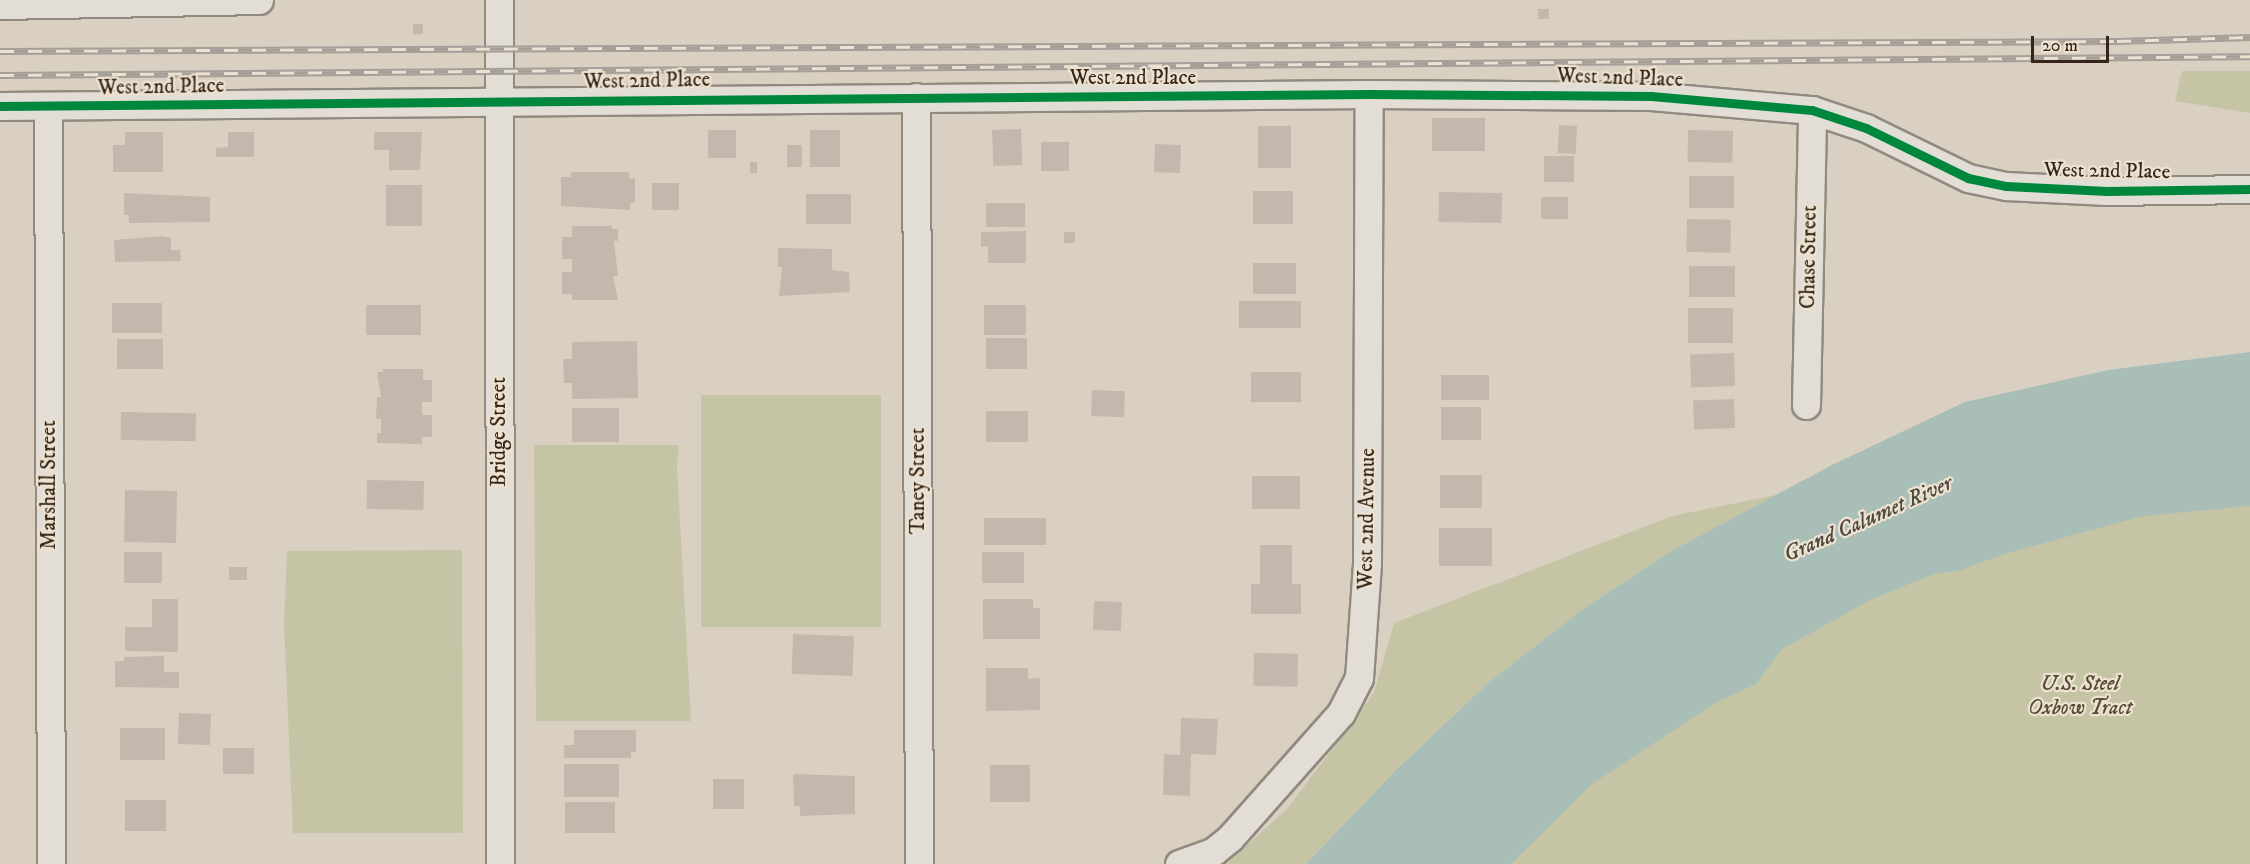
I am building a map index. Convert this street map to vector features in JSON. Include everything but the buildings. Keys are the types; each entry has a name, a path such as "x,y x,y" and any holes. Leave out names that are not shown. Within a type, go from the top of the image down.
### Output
{"street":[{"path":"0,4 259,0"},
{"name":"Bridge Street","path":"499,0 500,864"},
{"name":"West 2nd Place","path":"0,106 1369,94 1651,96 1812,110 1866,128 1985,183 2107,192 2250,189"},
{"name":"West 2nd Avenue","path":"1179,864 1214,851 1230,838 1341,713 1359,678 1367,563 1369,94"},
{"name":"Taney Street","path":"916,97 919,864"},
{"name":"Marshall Street","path":"48,106 51,864"},
{"name":"Chase Street","path":"1806,405 1812,110"}],"green space":[{"path":"2182,71 2250,71 2250,113 2175,101"},
{"path":"701,395 881,395 881,627 701,627"},
{"path":"534,445 679,445 677,466 691,721 536,721"},
{"name":"U.S. Steel Oxbow Tract","path":"2250,490 2250,864 1507,864 1588,779 1755,663 1864,596 2001,542"},
{"path":"1776,495 1673,550 1584,608 1488,683 1396,770 1306,864 1226,864 1288,808 1374,693 1394,623 1672,516"},
{"path":"462,550 463,833 293,833 284,624 287,551"}],"water":[{"name":"Grand Calumet River","path":"2250,352 2250,506 2143,516 2004,554 1958,571 1934,574 1870,600 1781,650 1756,684 1715,703 1592,784 1511,864 1306,864 1396,770 1488,683 1584,608 1673,550 1832,465 1965,402 2108,370"}],"railway":[{"path":"0,51 2117,41 2250,37"},
{"path":"0,75 2250,56"}],"cycle path":[{"path":"0,106 1369,94 1651,96 1812,110 1866,128 1968,178 2006,186 2107,191 2250,189"}]}
